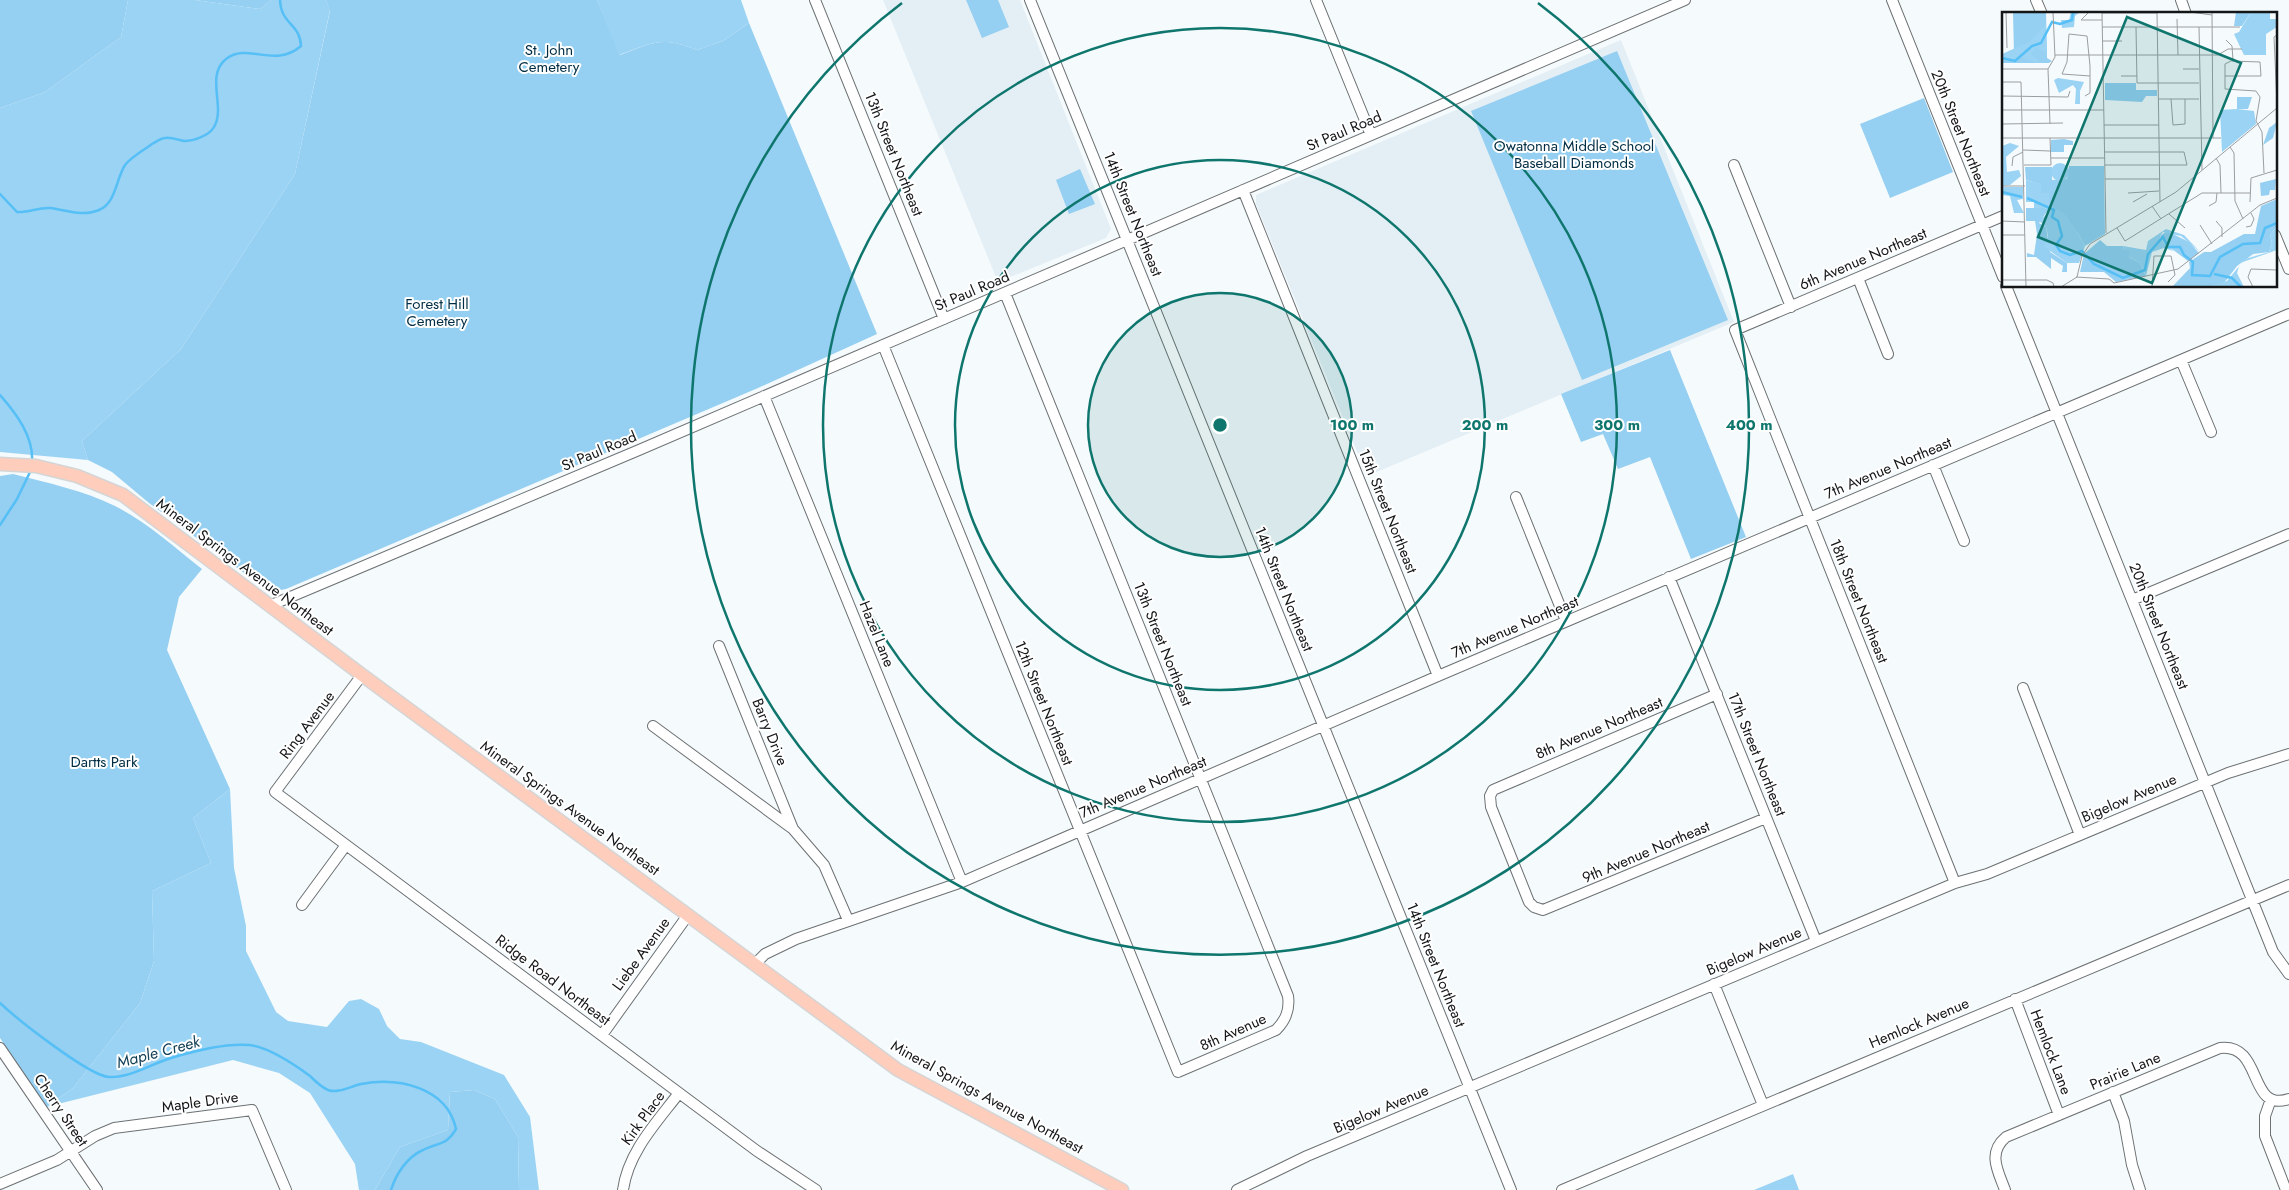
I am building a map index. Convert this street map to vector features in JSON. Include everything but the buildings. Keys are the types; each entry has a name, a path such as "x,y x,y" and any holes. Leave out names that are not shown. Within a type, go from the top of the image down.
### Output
{"main road":[{"name":"Mineral Springs Avenue Northeast","path":"0,464 36,466 83,477 124,495 268,606 898,1070 1122,1190"}],"street":[{"name":"13th Street Northeast","path":"816,0 944,319"},
{"name":"14th Street Northeast","path":"1030,0 1511,1190"},
{"path":"1316,0 1371,135"},
{"name":"St Paul Road","path":"268,606 1005,293 1685,0"},
{"name":"20th Street Northeast","path":"1892,0 2002,275"},
{"path":"2036,0 2041,12"},
{"path":"2181,0 2185,12"},
{"path":"1734,165 1791,307"},
{"name":"15th Street Northeast","path":"1243,190 1438,676"},
{"name":"6th Avenue Northeast","path":"1735,330 2002,216"},
{"path":"2276,236 2289,269"},
{"path":"1858,278 1888,354"},
{"name":"20th Street Northeast","path":"2007,288 2273,952 2289,974"},
{"name":"13th Street Northeast","path":"1005,293 1288,996 1289,1007"},
{"name":"7th Avenue Northeast","path":"754,965 765,954 788,943 848,920 962,882 1323,725 2289,314"},
{"name":"18th Street Northeast","path":"1735,330 1955,883"},
{"name":"12th Street Northeast","path":"883,345 1178,1072"},
{"path":"2181,360 2211,432"},
{"name":"Hazel Lane","path":"764,396 962,882"},
{"path":"1933,465 1964,541"},
{"path":"1516,497 1566,622"},
{"path":"2132,600 2289,534"},
{"name":"17th Street Northeast","path":"1670,577 1816,941"},
{"name":"Barry Drive","path":"719,646 794,829"},
{"name":"Ring Avenue","path":"275,792 362,675"},
{"path":"2023,688 2080,835"},
{"name":"8th Avenue Northeast","path":"1537,909 1530,902 1491,807 1490,796 1493,790 1716,694"},
{"name":"Barry Drive","path":"653,726 794,829 824,865 848,920"},
{"name":"Bigelow Avenue","path":"1237,1190 1307,1156 1955,883 1987,874 2228,773 2289,754"},
{"name":"Ridge Road Northeast","path":"275,792 679,1093 816,1190"},
{"name":"9th Avenue Northeast","path":"1537,909 1548,909 1766,818"},
{"path":"302,905 346,845"},
{"name":"Hemlock Avenue","path":"1562,1190 2289,886"},
{"name":"Liebe Avenue","path":"602,1035 688,915"},
{"path":"1714,984 1763,1105"},
{"name":"Hemlock Lane","path":"2015,1000 2059,1115"},
{"name":"8th Avenue","path":"1178,1072 1276,1030 1285,1020 1289,1007"},
{"name":"Prairie Lane","path":"2005,1190 1995,1164 1994,1156 2000,1142 2006,1137 2220,1048 2228,1047 2235,1049 2246,1056 2260,1089 2271,1099"},
{"name":"Cherry Street","path":"0,1048 96,1190"},
{"path":"2113,1092 2124,1121 2132,1165 2140,1190"},
{"name":"Kirk Place","path":"623,1190 630,1164 636,1151 679,1093"},
{"path":"2286,1190 2265,1136 2265,1116 2271,1099 2278,1101 2289,1099"},
{"name":"Maple Drive","path":"71,1152 95,1136 114,1128 252,1110 286,1190"},
{"path":"0,1184 71,1152"}],"shaded area":[{"path":"128,0 195,0 260,9 271,0 326,0 330,10 295,174 181,349 82,441 88,460 0,452 0,108 45,92 121,37"},
{"path":"597,0 741,0 749,23 723,41 697,50 675,43 658,42 619,55"},
{"path":"883,0 1020,0 1111,229 1106,238 998,282"},
{"path":"1621,40 1734,322 1367,476 1256,204 1256,195"},
{"path":"230,789 234,868 246,926 246,951 276,1012 288,1021 327,1027 349,1001 361,999 379,1009 387,1026 400,1039 421,1042 504,1075 530,1117 539,1190 519,1190 518,1137 495,1099 474,1090 450,1092 448,1130 400,1147 375,1190 359,1190 355,1164 310,1093 279,1073 233,1060 46,1107 73,1088 140,1003 154,961 152,891 211,863 193,818"},
{"path":"1793,1174 1799,1190 1754,1190"}],"green space":[{"path":"0,0 128,0 121,37 45,92 0,108"},
{"path":"195,0 271,0 260,9"},
{"name":"Forest Hill Cemetery","path":"326,0 597,0 620,55 658,42 675,43 697,50 723,41 749,23 877,334 758,388 286,589 270,592 149,503 112,472 88,460 82,441 181,349 295,174 330,11"},
{"path":"966,0 998,0 1009,27 982,38"},
{"name":"Owatonna Middle School Baseball Diamonds","path":"1617,51 1728,320 1582,380 1471,111"},
{"path":"1924,98 1953,172 1890,198 1860,124"},
{"path":"1080,169 1095,204 1069,214 1056,180"},
{"path":"1670,350 1746,537 1691,559 1650,457 1618,469 1603,434 1581,442 1561,394"},
{"name":"Dartts Park","path":"13,474 78,491 103,500 127,512 202,569 179,597 167,650 230,789 193,818 211,863 152,891 154,961 140,1003 73,1088 46,1107 0,1038 0,476"},
{"path":"474,1090 495,1099 518,1137 519,1190 375,1190 400,1147 448,1130 450,1092"}],"waterway":[{"name":"Maple Creek","path":"0,194 17,212 50,208 87,213 105,207 112,196 125,165 131,159 162,139 192,140 212,130 217,119 218,110 217,74 220,66 226,59 243,53 271,56 281,55 301,46 300,38 284,14 280,0"},
{"name":"Maple Creek","path":"0,395 23,426 30,444 32,462"},
{"name":"Maple Creek","path":"0,525 17,499 31,470"},
{"name":"Maple Creek","path":"0,1003 70,1057 99,1074 109,1077 133,1073 171,1058 199,1050 220,1046 249,1045 256,1046 281,1057 328,1090 340,1090 375,1082 390,1082 405,1084 432,1094 443,1103 451,1115 456,1129 442,1143 423,1150 412,1157 399,1172 391,1190"}],"park label":[{"name":"St. John Cemetery","path":"549,58"}]}
